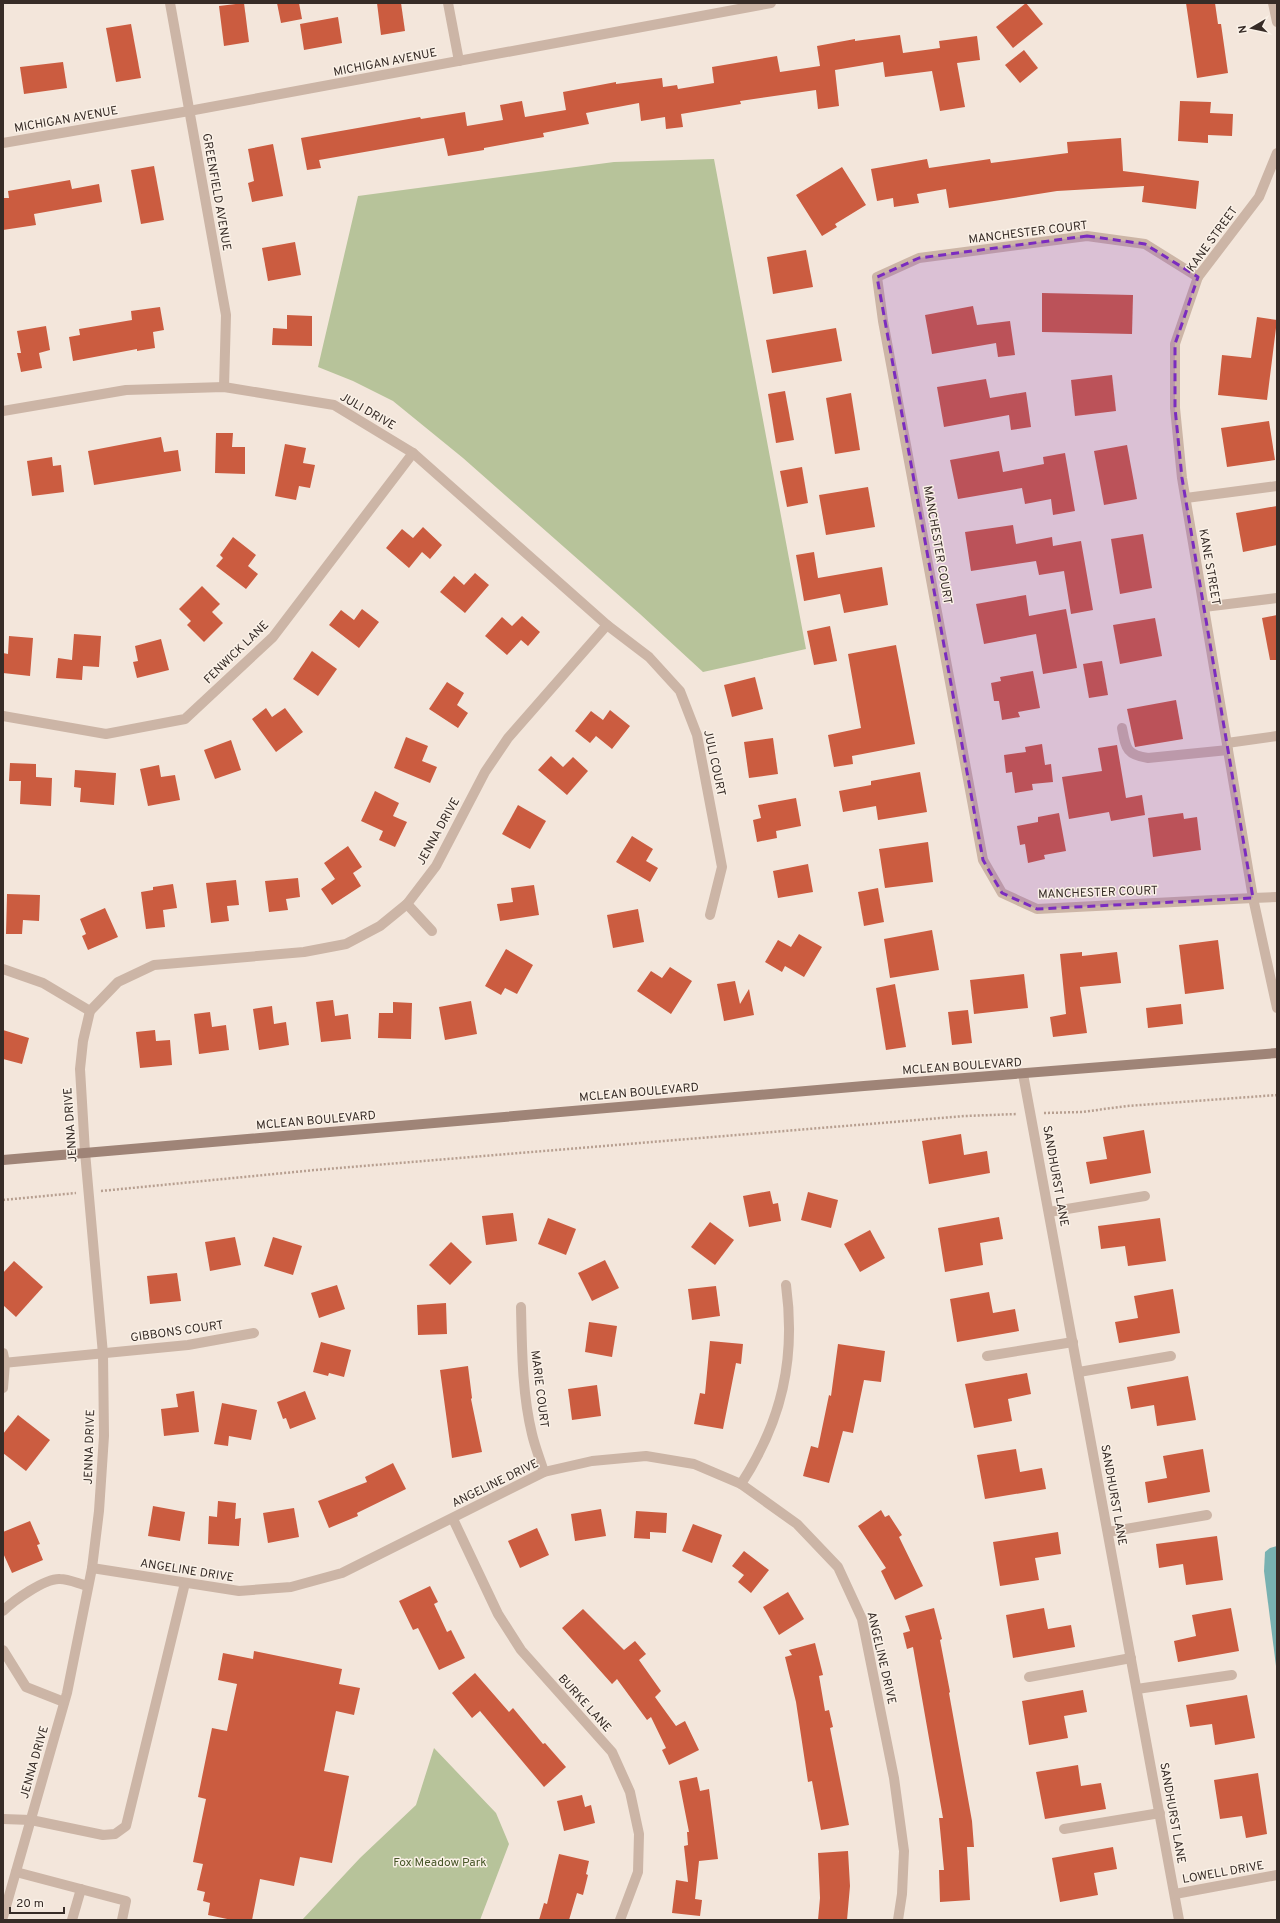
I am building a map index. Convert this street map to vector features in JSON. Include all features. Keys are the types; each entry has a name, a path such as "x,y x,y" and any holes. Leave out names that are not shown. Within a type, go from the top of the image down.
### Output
{"main road":[{"name":"MCLEAN BOULEVARD","path":"3,1160 84,1152 1277,1054"}],"street":[{"name":"GREENFIELD AVENUE","path":"170,3 226,315 224,387"},
{"path":"448,3 459,61"},
{"name":"MICHIGAN AVENUE","path":"3,143 189,111 459,61 718,8 771,3"},
{"path":"1273,3 1277,22"},
{"name":"KANE STREET","path":"1277,153 1259,197 1198,277 1175,344 1174,408 1186,498 1253,898 1277,1008"},
{"name":"MANCHESTER COURT","path":"1198,277 1145,244 1087,236 920,258 877,277 885,329 981,853 983,860 1002,893 1037,909 1253,898"},
{"name":"JULI DRIVE","path":"3,411 126,390 224,387 334,405 413,453 607,625"},
{"name":"FENWICK LANE","path":"3,716 106,734 185,719 273,637 413,453"},
{"path":"1186,498 1277,486"},
{"path":"1204,607 1277,598"},
{"name":"JENNA DRIVE","path":"3,1917 64,1702 92,1568 99,1511 104,1436 103,1354 89,1192 84,1152 80,1070 83,1041 90,1011 118,982 154,966 304,952 346,944 380,926 406,904 436,866 485,772 508,738 607,625"},
{"name":"JULI COURT","path":"607,625 649,657 680,691 697,735 722,867 710,915"},
{"path":"1122,728 1129,752 1135,756 1148,758 1228,747 1277,736"},
{"path":"1253,898 1277,897"},
{"path":"406,904 432,931"},
{"path":"3,969 44,983 90,1011"},
{"name":"SANDHURST LANE","path":"1023,1074 1179,1920"},
{"path":"1049,1212 1145,1196"},
{"path":"742,1484 758,1458 773,1424 783,1390 790,1338 790,1311 786,1285"},
{"name":"MARIE COURT","path":"521,1307 522,1348 526,1394 532,1433 544,1472"},
{"name":"GIBBONS COURT","path":"4,1360 103,1354 188,1345 254,1333"},
{"path":"987,1356 1073,1342"},
{"path":"1079,1372 1171,1356"},
{"path":"3,1388 4,1360"},
{"name":"ANGELINE DRIVE","path":"92,1568 239,1591 291,1587 342,1573 453,1519 544,1472 592,1461 646,1456 694,1464 742,1484 797,1524 838,1568 862,1618 894,1778 904,1851 902,1894 898,1920"},
{"path":"1108,1532 1207,1515"},
{"name":"BURKE LANE","path":"453,1519 498,1614 521,1650 612,1752 630,1792 639,1834 638,1872 620,1920"},
{"path":"3,1611 12,1602 50,1580 60,1579 88,1586"},
{"path":"3,1819 31,1820 103,1835 116,1834 126,1826 185,1583"},
{"path":"3,1650 26,1687 64,1702"},
{"path":"1029,1677 1131,1658"},
{"path":"1137,1689 1232,1675"},
{"path":"1064,1829 1160,1813"},
{"path":"16,1872 126,1901 122,1920"},
{"name":"LOWELL DRIVE","path":"1175,1894 1277,1875"},
{"path":"72,1920 80,1889"}],"path":[{"path":"3,1200 323,1169 957,1117 1082,1112 1127,1106 1277,1095"}],"highlighted area":[{"path":"1087,236 1145,244 1198,277 1175,344 1175,408 1182,478 1253,898 1037,909 1002,893 983,860 877,277 919,258"}],"green space":[{"path":"714,159 806,649 703,672 640,614 463,458 393,401 353,381 318,367 358,196 614,162"},
{"name":"Fox Meadow Park","path":"434,1748 496,1813 509,1844 480,1920 302,1920 360,1858 416,1805"}],"water":[{"path":"1277,1546 1277,1674 1264,1571 1265,1552 1270,1548"}],"building":[{"path":"244,3 249,42 224,46 219,6"},
{"path":"277,3 299,3 302,19 281,23"},
{"path":"377,3 401,3 405,31 381,35"},
{"path":"1026,3 1043,24 1013,48 996,27"},
{"path":"1186,3 1215,3 1218,24 1221,24 1228,73 1197,78"},
{"path":"338,17 342,43 304,50 300,24"},
{"path":"131,24 141,78 116,82 106,28"},
{"path":"900,35 903,53 940,48 939,41 977,36 980,60 957,63 965,107 940,111 932,71 885,77 883,62 835,70 839,106 818,109 816,90 740,101 741,104 681,114 683,127 666,129 665,117 641,121 639,103 586,113 589,124 543,133 544,137 484,148 484,150 448,156 444,138 319,160 321,168 307,170 301,138 420,117 421,119 465,112 467,126 503,120 500,105 522,101 525,117 566,110 563,92 616,82 616,84 662,78 663,87 677,85 678,89 714,83 712,67 777,56 780,72 820,66 817,46 855,39 855,41"},
{"path":"1024,50 1038,68 1020,83 1005,65"},
{"path":"63,62 67,88 24,94 20,67"},
{"path":"1180,101 1211,102 1210,113 1233,114 1232,136 1208,135 1208,143 1178,141"},
{"path":"1121,138 1123,171 1199,181 1196,209 1142,202 1144,186 1057,191 949,208 946,189 917,194 919,203 894,207 893,198 877,201 871,169 927,159 929,168 990,159 991,163 1068,153 1067,142"},
{"path":"273,144 283,196 252,202 248,183 254,181 248,149"},
{"path":"154,166 164,220 141,224 131,170"},
{"path":"842,167 866,205 835,224 837,227 822,236 796,195"},
{"path":"70,180 72,189 99,184 102,202 34,214 36,225 3,230 3,198 9,198 8,191"},
{"path":"295,242 301,275 268,281 262,248"},
{"path":"806,250 813,287 773,294 767,257"},
{"path":"1042,293 1133,295 1132,334 1042,332"},
{"path":"973,306 977,325 1010,321 1015,355 998,357 996,343 932,354 925,315"},
{"path":"160,307 164,330 153,332 155,348 137,351 137,349 73,361 69,337 80,335 79,329 132,320 131,311"},
{"path":"287,315 312,316 312,346 272,345 273,328 287,329"},
{"path":"1257,317 1277,320 1267,400 1218,395 1222,355 1251,358"},
{"path":"46,326 50,350 39,353 42,368 21,372 17,353 21,353 17,331"},
{"path":"836,328 842,361 772,373 766,340"},
{"path":"1112,375 1116,411 1075,416 1071,380"},
{"path":"986,379 990,398 1026,392 1031,427 1011,430 1009,415 944,427 937,387"},
{"path":"785,391 794,440 776,443 768,394"},
{"path":"851,393 860,450 835,454 826,398"},
{"path":"1269,421 1275,460 1227,467 1221,428"},
{"path":"216,433 233,433 232,447 245,447 245,474 215,473"},
{"path":"161,437 164,452 178,450 181,471 94,485 88,451"},
{"path":"285,444 306,448 303,463 315,465 310,488 299,486 296,500 275,496"},
{"path":"1127,445 1137,499 1104,505 1094,451"},
{"path":"999,451 1003,472 1044,464 1043,457 1065,453 1075,511 1053,515 1051,499 1025,504 1022,488 958,499 950,460"},
{"path":"52,457 53,466 61,465 64,492 32,496 27,461"},
{"path":"802,467 808,503 787,507 780,471"},
{"path":"868,487 875,527 826,535 819,495"},
{"path":"1277,506 1277,545 1243,552 1236,513"},
{"path":"1013,525 1016,544 1052,537 1053,546 1081,541 1093,610 1071,614 1064,571 1039,575 1036,561 971,571 965,532"},
{"path":"423,527 442,545 430,559 422,552 409,568 386,548 402,529 413,538"},
{"path":"1143,534 1152,588 1120,594 1111,539"},
{"path":"233,537 256,555 248,566 258,574 246,589 216,566 223,558 220,555"},
{"path":"814,552 818,578 882,567 888,605 844,613 840,594 804,601 796,555"},
{"path":"475,573 489,585 465,613 440,592 454,576 464,585"},
{"path":"202,586 220,604 212,612 223,623 204,642 187,625 191,621 179,609"},
{"path":"1026,595 1029,616 1066,609 1077,668 1043,674 1036,634 984,644 976,604"},
{"path":"362,609 379,622 359,648 329,625 341,610 354,620"},
{"path":"1277,615 1277,660 1270,660 1262,618"},
{"path":"522,616 540,632 528,646 521,640 507,655 485,636 502,617 512,626"},
{"path":"1155,618 1162,656 1120,664 1113,625"},
{"path":"830,626 837,661 814,665 807,631"},
{"path":"74,634 101,636 99,667 83,666 82,680 56,678 58,658 72,660"},
{"path":"9,636 33,638 30,676 3,673 3,653 8,654"},
{"path":"161,639 169,670 137,678 133,662 138,661 135,646"},
{"path":"896,645 915,744 852,756 853,764 834,767 828,735 861,728 848,654"},
{"path":"312,651 337,669 318,696 293,679"},
{"path":"1102,661 1108,695 1089,698 1083,664"},
{"path":"1033,671 1040,708 1018,712 1020,717 1002,720 999,701 994,701 991,683 1001,681 1000,677"},
{"path":"755,677 763,709 732,717 724,685"},
{"path":"447,682 464,693 457,705 468,713 458,728 429,709"},
{"path":"1176,700 1183,739 1135,747 1127,709"},
{"path":"266,708 272,717 285,708 303,732 276,752 252,719"},
{"path":"610,710 630,726 612,749 596,736 590,743 575,731 591,711 603,720"},
{"path":"406,737 428,746 422,761 437,767 430,783 394,768"},
{"path":"773,738 778,774 749,778 744,742"},
{"path":"231,740 241,770 215,779 204,750"},
{"path":"1042,744 1045,765 1051,764 1053,782 1032,784 1033,790 1015,793 1012,772 1006,773 1004,755 1026,752 1025,747"},
{"path":"1117,745 1126,798 1142,795 1145,815 1111,821 1109,812 1069,819 1062,777 1102,771 1098,748"},
{"path":"551,756 563,767 573,757 588,771 567,795 538,770"},
{"path":"10,763 36,764 36,777 52,778 51,806 20,804 21,781 9,781"},
{"path":"159,765 161,777 175,775 180,800 148,806 140,769"},
{"path":"75,770 116,773 114,805 80,802 81,788 74,787"},
{"path":"920,772 927,812 878,820 876,806 843,812 839,791 871,785 871,781"},
{"path":"375,791 399,803 393,816 407,822 395,847 379,840 383,831 361,821"},
{"path":"796,798 801,826 776,831 777,838 757,842 753,820 761,818 758,805"},
{"path":"518,805 546,821 530,849 502,834"},
{"path":"1059,813 1066,851 1044,855 1045,859 1028,863 1025,844 1020,845 1017,826 1038,822 1038,817"},
{"path":"1183,813 1184,819 1197,817 1201,850 1153,857 1148,818"},
{"path":"632,836 653,849 646,861 658,868 650,882 616,862"},
{"path":"928,842 933,882 885,888 879,849"},
{"path":"348,846 362,867 353,873 361,886 332,905 321,889 335,879 324,863"},
{"path":"808,864 813,892 778,898 773,871"},
{"path":"298,878 300,897 286,899 288,910 269,912 265,881"},
{"path":"236,880 239,905 227,906 229,921 211,923 206,883"},
{"path":"173,884 177,908 163,910 165,927 146,929 141,892 153,890 153,887"},
{"path":"534,885 539,915 500,921 497,904 513,902 511,888"},
{"path":"878,888 884,922 864,926 858,892"},
{"path":"7,894 40,895 39,921 23,920 22,934 6,934"},
{"path":"105,908 118,937 88,950 82,936 86,934 80,919"},
{"path":"638,909 644,942 613,948 607,915"},
{"path":"932,930 939,970 890,978 884,939"},
{"path":"799,934 822,947 804,977 785,966 782,972 765,962 778,940 791,947"},
{"path":"1218,940 1224,989 1185,994 1179,945"},
{"path":"506,949 533,965 517,994 505,988 501,995 485,986"},
{"path":"1082,952 1082,956 1117,952 1121,983 1080,987 1087,1033 1053,1037 1050,1017 1066,1014 1060,954"},
{"path":"670,967 692,981 671,1014 637,991 651,971 662,978"},
{"path":"1024,974 1028,1008 974,1014 970,980"},
{"path":"735,981 740,1004 749,989 754,1015 724,1021 717,984"},
{"path":"895,984 906,1047 886,1050 876,988"},
{"path":"333,1000 335,1016 348,1014 351,1039 321,1042 316,1002"},
{"path":"471,1001 477,1034 445,1040 439,1007"},
{"path":"393,1002 412,1003 411,1039 378,1038 379,1013 393,1013"},
{"path":"1181,1004 1183,1024 1148,1028 1146,1008"},
{"path":"272,1006 274,1024 286,1022 289,1045 259,1050 253,1009"},
{"path":"968,1010 972,1043 952,1045 948,1012"},
{"path":"210,1012 212,1027 226,1025 229,1050 199,1054 194,1014"},
{"path":"3,1030 29,1038 22,1064 3,1059"},
{"path":"155,1030 156,1041 170,1040 172,1065 140,1068 136,1032"},
{"path":"1144,1130 1151,1173 1090,1184 1086,1162 1107,1159 1103,1137"},
{"path":"961,1134 964,1155 987,1151 990,1173 929,1184 922,1141"},
{"path":"770,1191 773,1204 778,1203 781,1221 749,1227 743,1196"},
{"path":"808,1192 838,1200 831,1228 801,1220"},
{"path":"513,1213 517,1241 486,1245 482,1216"},
{"path":"999,1217 1003,1239 980,1243 983,1265 945,1272 938,1228"},
{"path":"548,1218 576,1229 566,1255 538,1244"},
{"path":"1160,1218 1166,1261 1128,1266 1125,1246 1101,1249 1098,1226"},
{"path":"710,1222 734,1240 715,1265 691,1247"},
{"path":"870,1230 885,1258 860,1272 844,1244"},
{"path":"235,1237 241,1265 210,1271 205,1242"},
{"path":"273,1237 302,1246 293,1275 264,1266"},
{"path":"451,1242 472,1262 450,1285 429,1265"},
{"path":"605,1260 619,1288 592,1301 578,1273"},
{"path":"14,1261 43,1287 16,1317 3,1305 3,1273"},
{"path":"177,1273 181,1301 150,1304 147,1276"},
{"path":"337,1285 345,1309 319,1318 311,1293"},
{"path":"716,1286 720,1316 692,1320 688,1289"},
{"path":"1173,1289 1180,1333 1119,1343 1115,1322 1138,1318 1134,1296"},
{"path":"989,1292 993,1313 1015,1309 1019,1331 957,1342 950,1299"},
{"path":"446,1303 447,1334 418,1335 417,1305"},
{"path":"589,1322 617,1326 612,1357 585,1352"},
{"path":"710,1341 743,1344 741,1364 736,1363 723,1429 694,1424 700,1393 705,1394"},
{"path":"321,1342 351,1350 344,1377 329,1373 328,1376 313,1372"},
{"path":"838,1344 885,1351 881,1382 864,1380 853,1433 843,1431 829,1483 803,1476 811,1446 818,1448 829,1395 831,1396"},
{"path":"468,1366 471,1399 482,1452 452,1458 440,1370"},
{"path":"1027,1373 1031,1394 1008,1399 1012,1421 974,1428 965,1384"},
{"path":"1188,1376 1196,1420 1157,1426 1154,1405 1131,1409 1127,1387"},
{"path":"597,1385 601,1416 572,1420 568,1389"},
{"path":"194,1391 199,1432 164,1436 161,1409 178,1407 176,1394"},
{"path":"305,1391 316,1419 290,1429 286,1418 283,1419 277,1402"},
{"path":"222,1403 257,1410 251,1440 229,1436 228,1446 214,1444"},
{"path":"18,1415 50,1440 26,1471 3,1453 3,1434"},
{"path":"1016,1449 1020,1472 1042,1468 1046,1489 985,1499 977,1455"},
{"path":"1203,1449 1210,1492 1148,1503 1145,1482 1167,1478 1163,1456"},
{"path":"393,1463 406,1489 357,1513 358,1516 329,1528 318,1501 367,1482 365,1477"},
{"path":"218,1501 236,1503 235,1519 241,1518 239,1546 208,1544 209,1516 217,1517"},
{"path":"153,1506 185,1512 180,1541 148,1536"},
{"path":"294,1508 299,1537 268,1543 263,1513"},
{"path":"601,1509 606,1536 575,1541 571,1514"},
{"path":"881,1510 885,1517 889,1515 902,1535 899,1537 923,1586 895,1600 881,1571 886,1568 858,1526"},
{"path":"636,1511 667,1513 666,1533 650,1532 650,1539 634,1538"},
{"path":"30,1521 40,1544 37,1545 43,1560 12,1573 3,1553 3,1532"},
{"path":"693,1524 722,1535 712,1563 682,1551"},
{"path":"537,1528 549,1555 520,1568 508,1541"},
{"path":"1058,1532 1061,1554 1035,1558 1039,1580 1000,1586 993,1542"},
{"path":"1217,1536 1223,1580 1186,1585 1183,1564 1159,1568 1156,1544"},
{"path":"744,1551 769,1570 751,1593 738,1582 744,1575 732,1566"},
{"path":"430,1586 438,1602 434,1604 447,1632 451,1630 465,1658 439,1670 418,1628 413,1630 399,1601"},
{"path":"788,1592 804,1619 779,1635 763,1607"},
{"path":"934,1608 942,1639 940,1640 972,1821 974,1847 967,1847 970,1900 940,1902 939,1870 944,1870 939,1818 943,1818 913,1647 907,1649 903,1633 910,1631 905,1616"},
{"path":"1044,1608 1048,1629 1071,1625 1075,1647 1013,1658 1006,1615"},
{"path":"1231,1608 1239,1651 1178,1662 1174,1641 1196,1636 1192,1615"},
{"path":"583,1609 624,1650 635,1641 646,1654 639,1660 661,1691 655,1697 676,1726 685,1721 699,1750 669,1765 662,1750 666,1748 651,1717 647,1720 617,1679 612,1684 562,1628"},
{"path":"815,1643 823,1675 819,1676 825,1711 829,1710 833,1727 830,1728 849,1825 821,1830 812,1781 808,1782 796,1702 785,1657 792,1655 789,1650"},
{"path":"254,1651 342,1669 339,1684 360,1688 354,1715 336,1711 324,1771 349,1776 332,1863 300,1857 294,1886 260,1879 252,1920 232,1920 208,1915 210,1903 203,1901 205,1892 197,1890 203,1864 193,1862 206,1799 198,1797 212,1728 227,1731 237,1684 218,1680 223,1653 253,1659"},
{"path":"475,1673 509,1712 513,1708 543,1744 545,1743 566,1767 544,1787 480,1711 472,1718 452,1693"},
{"path":"1083,1690 1087,1712 1064,1716 1068,1738 1029,1745 1022,1701"},
{"path":"1247,1695 1255,1738 1215,1745 1212,1724 1190,1727 1186,1705"},
{"path":"1078,1765 1081,1786 1101,1783 1106,1809 1045,1819 1036,1772"},
{"path":"1258,1773 1267,1834 1246,1838 1242,1816 1220,1819 1214,1780"},
{"path":"697,1777 700,1791 709,1789 718,1859 699,1861 695,1899 702,1900 700,1916 672,1913 676,1880 688,1882 684,1846 688,1845 687,1832 689,1832 679,1781"},
{"path":"582,1795 585,1807 591,1805 595,1823 564,1831 557,1801"},
{"path":"1113,1847 1117,1869 1094,1873 1098,1895 1060,1902 1052,1858"},
{"path":"848,1851 850,1886 847,1920 818,1920 820,1898 818,1853"},
{"path":"559,1854 589,1861 586,1874 588,1875 583,1895 577,1893 569,1920 539,1920 544,1903 547,1904"}]}
